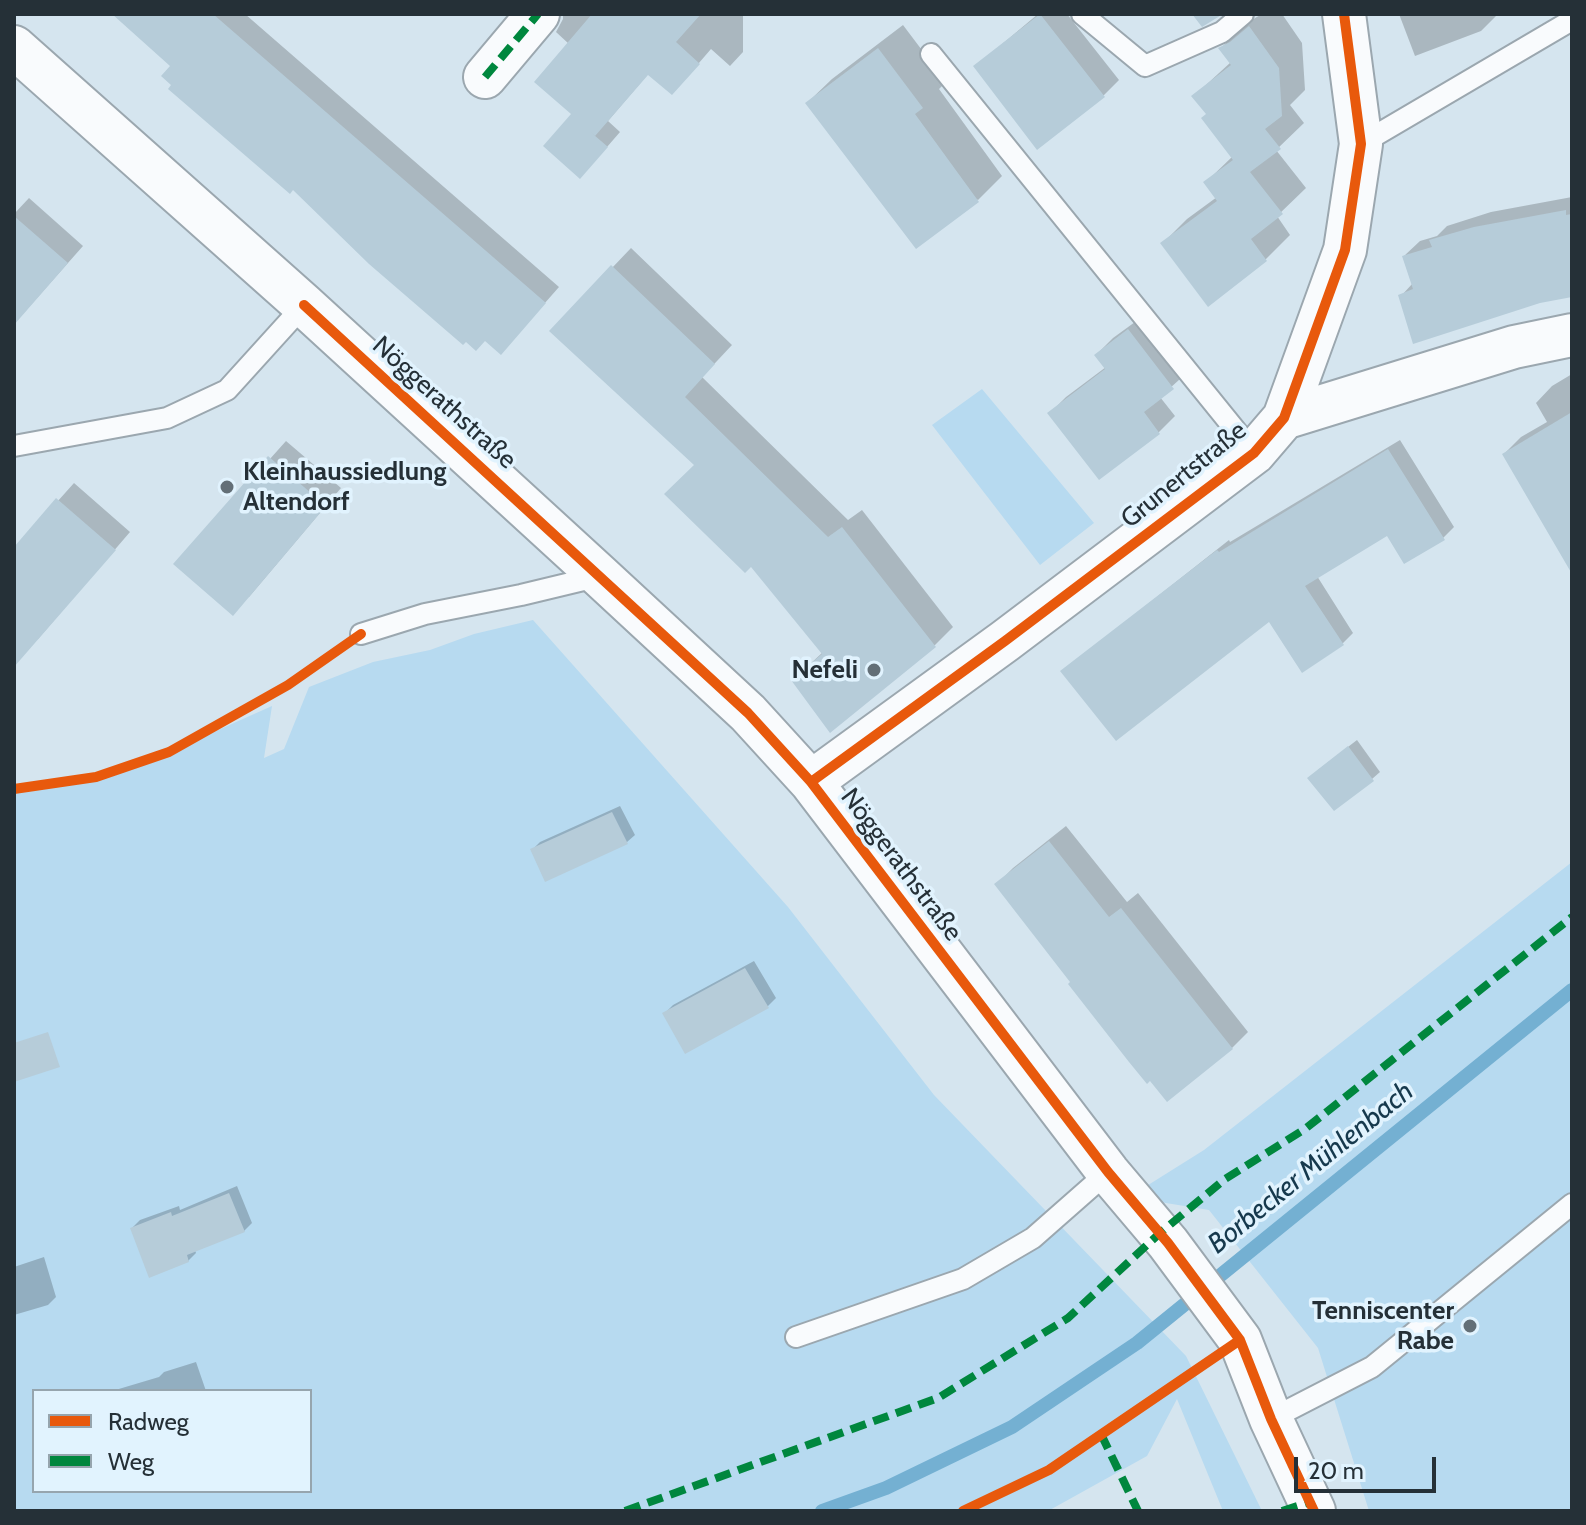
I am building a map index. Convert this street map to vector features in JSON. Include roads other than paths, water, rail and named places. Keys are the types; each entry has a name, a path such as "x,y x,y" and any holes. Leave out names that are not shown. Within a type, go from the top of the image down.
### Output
{"street":[{"path":"485,77 538,14"},
{"name":"Grunertstraße","path":"811,782 1005,641 1254,453 1284,418 1345,250 1361,144 1344,14"},
{"name":"Nöggerathstraße","path":"14,47 304,305 600,576 748,713 811,782 1240,1340 1271,1419 1314,1511"},
{"name":"Grunertstraße","path":"1284,418 1514,347 1572,335"}],"lane":[{"path":"1082,14 1145,66 1222,32 1243,14"},
{"path":"1361,144 1572,20"},
{"name":"Grunertstraße","path":"931,54 1254,453"},
{"path":"14,446 167,418 227,390 304,305"},
{"path":"361,634 425,614 600,576"},
{"path":"796,1337 963,1279 1033,1238 1108,1172"},
{"path":"1271,1419 1372,1367 1572,1204"}],"waterway":[{"name":"Borbecker Mühlenbach","path":"822,1511 886,1488 1012,1427 1137,1343 1572,990"}],"place":[{"name":"Kleinhaussiedlung Altendorf","path":"227,487"},
{"name":"Nefeli","path":"874,670"},
{"name":"Tenniscenter Rabe","path":"1470,1326"}]}
